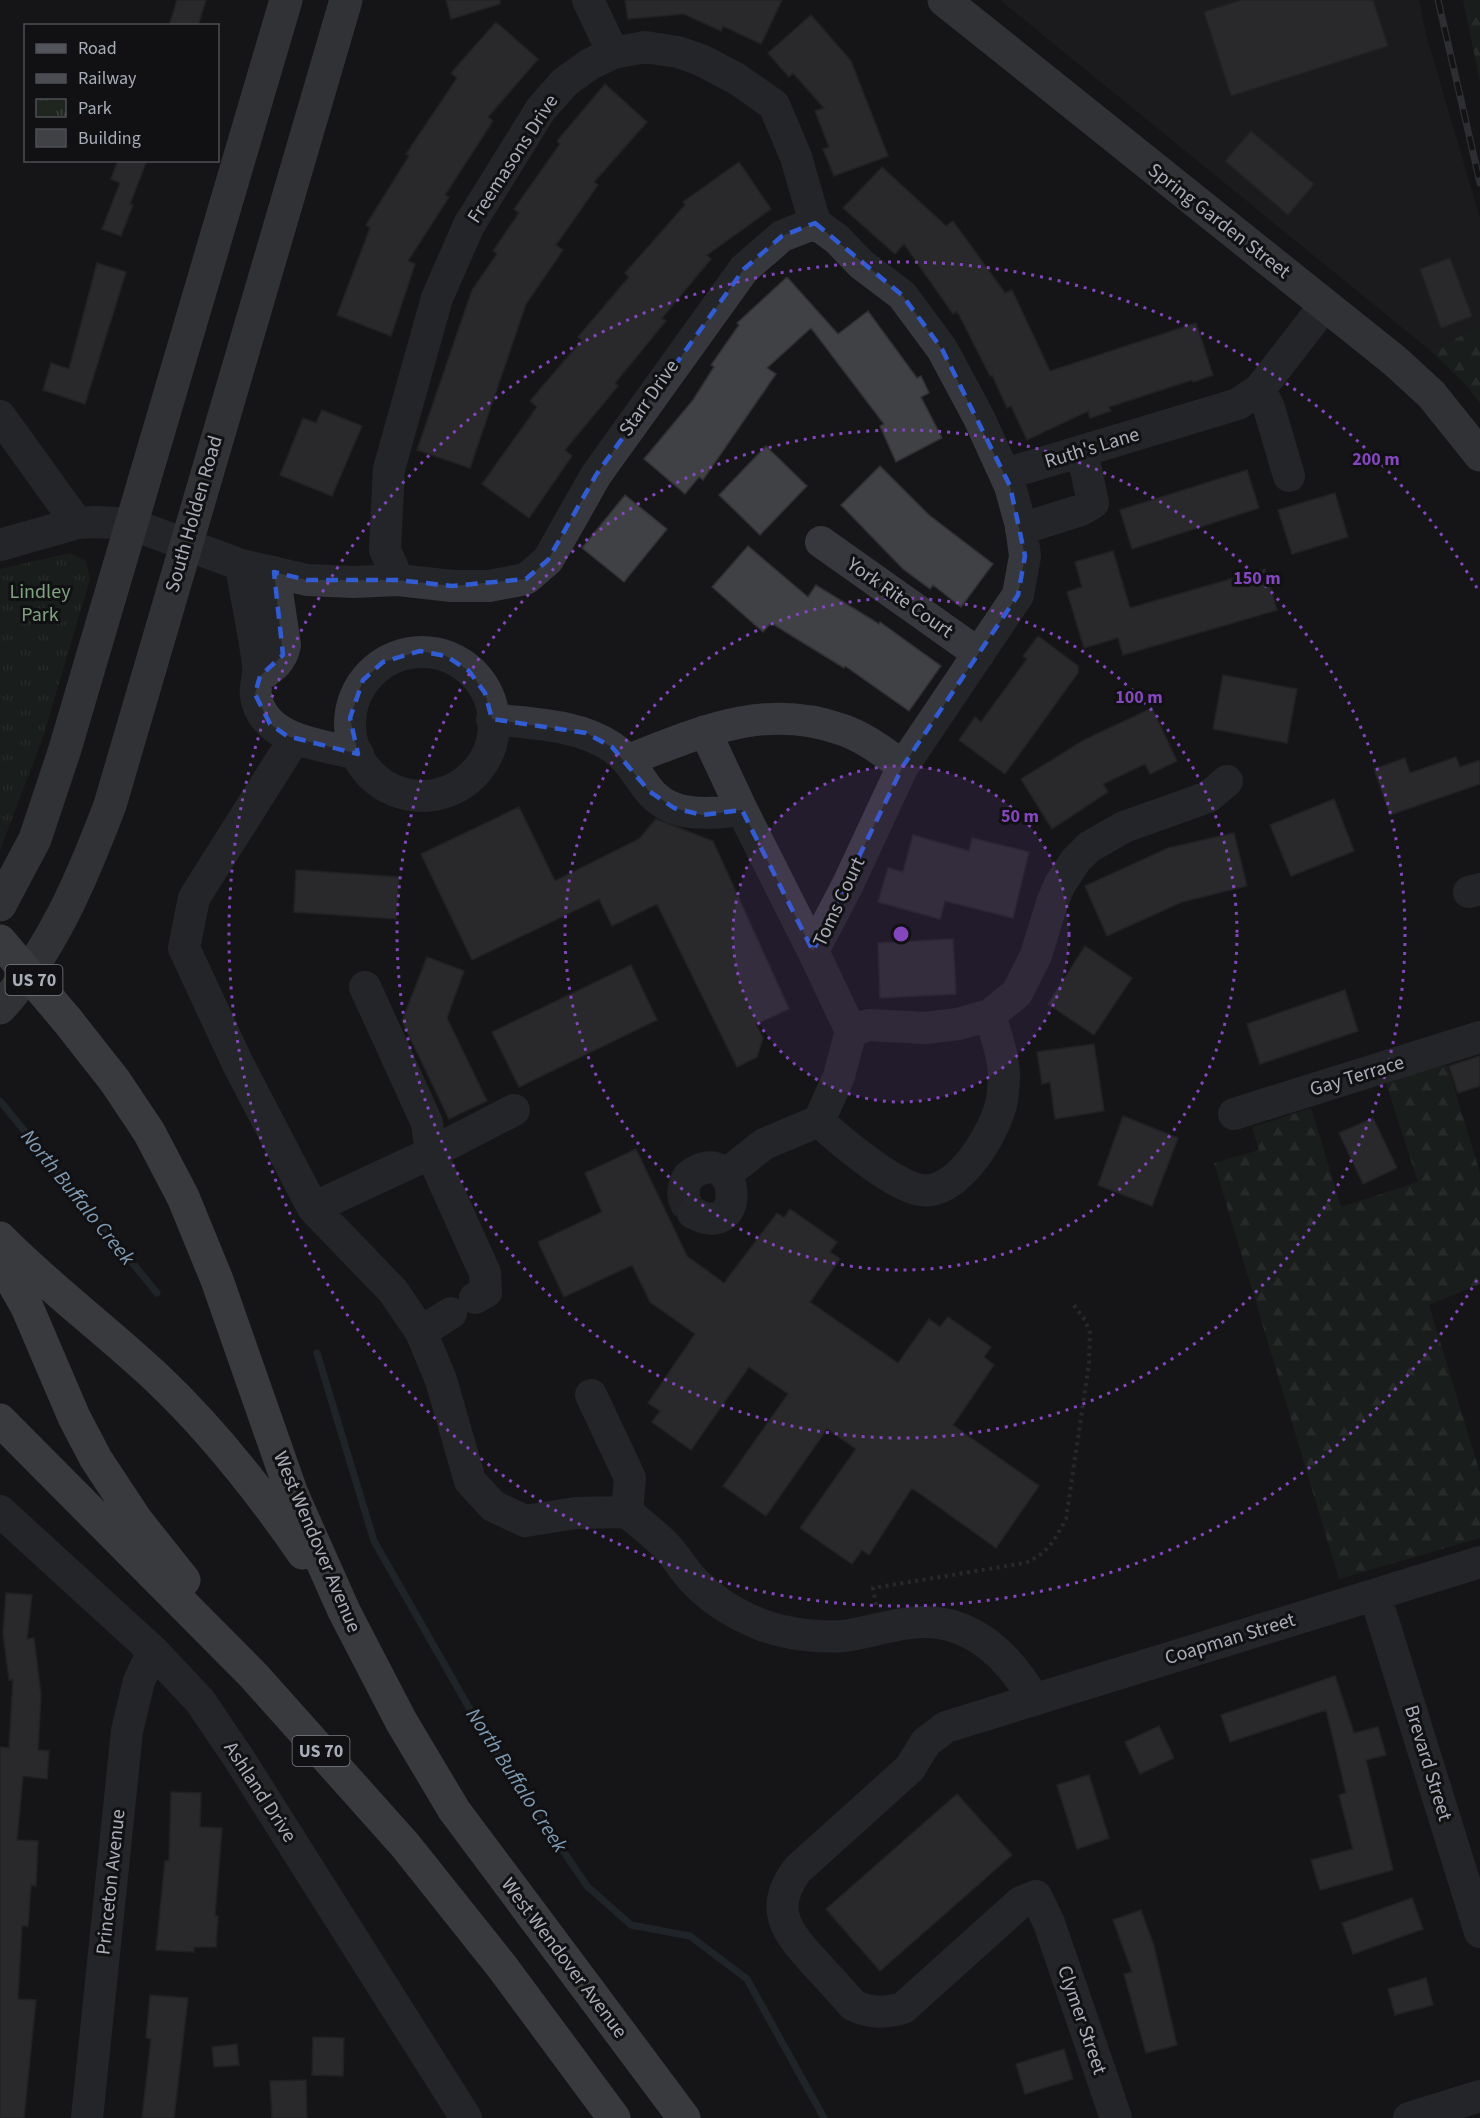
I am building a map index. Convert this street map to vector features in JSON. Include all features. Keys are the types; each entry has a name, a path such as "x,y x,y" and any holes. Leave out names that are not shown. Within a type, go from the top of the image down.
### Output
{"highway":[{"name":"West Wendover Avenue","path":"0,941 115,1081 149,1132 183,1197 217,1280 292,1494 344,1611 401,1721 454,1810 684,2118"},
{"path":"0,1238 157,1378 195,1417 279,1519 344,1611"},
{"path":"0,1260 27,1307 74,1417 96,1459 137,1521 209,1611 254,1676"},
{"name":"US 70","path":"0,1420 254,1676 405,1845 503,1968 614,2118"}],"main road":[{"path":"0,905 35,839 65,749 286,0"},
{"name":"South Holden Road","path":"0,1008 39,955 64,912 92,853 110,805 346,0"},
{"name":"Spring Garden Street","path":"944,0 1325,305 1431,394 1480,455"}],"street":[{"path":"588,0 614,53"},
{"name":"Freemasons Drive","path":"398,580 385,550 389,469 437,298 469,225 541,109 565,82 590,64 614,53 645,47 678,52 701,60 737,79 774,105 796,157 815,223"},
{"name":"Starr Drive","path":"0,545 77,523 130,524 241,565 306,580 354,582 398,580 452,586 489,586 526,579 548,560 596,475 744,269 782,236 815,223"},
{"path":"815,223 837,239 861,264 902,295 917,312 942,349 979,418 1005,474 1021,529 1024,556 1018,595 979,654"},
{"name":"Ruth's Lane","path":"1005,474 1238,404 1260,389 1325,305"},
{"path":"1260,389 1269,408 1289,476"},
{"path":"0,416 77,523"},
{"path":"1021,529 1081,510 1092,503 1082,451"},
{"name":"York Rite Court","path":"821,542 979,654"},
{"path":"241,565 267,655"},
{"path":"274,572 267,655 255,694 259,707 270,724 287,736 358,754"},
{"path":"406,652 433,653 458,662 478,681 490,706 492,719 490,746 478,770 459,787 434,796 408,795 383,785 364,766 358,754 352,741 350,718 353,700 369,673 383,662 406,652"},
{"name":"Toms Court","path":"850,1031 813,951 848,884 903,766 979,654"},
{"path":"492,719 586,733 628,760 650,791 674,808 702,815 742,810"},
{"path":"628,760 722,724 759,719 804,720 841,729 903,766"},
{"path":"705,731 813,951"},
{"path":"295,738 194,898 184,948 237,1062 313,1208 386,1283 421,1332 441,1380 470,1481 493,1506 525,1521 576,1513 627,1512 668,1548 696,1584 729,1610 763,1625 803,1635 843,1636 880,1627 926,1622 963,1630 993,1647 1018,1672 1034,1700"},
{"path":"725,1175 764,1144 819,1121 839,1076 850,1031 869,1025 925,1028 958,1024 990,1014 1017,993 1036,955 1060,884 1076,860 1089,847 1124,827 1208,796 1227,781"},
{"path":"365,987 427,1123 431,1153 485,1274 486,1292 421,1332"},
{"path":"819,1121 892,1178 909,1187 924,1191 940,1189 955,1180 969,1163 995,1121 1002,1101 1002,1055 990,1014"},
{"name":"Gay Terrace","path":"1234,1114 1480,1037"},
{"path":"313,1208 431,1153 514,1110"},
{"path":"688,1177 695,1172 710,1168 725,1175 733,1190 730,1207 717,1217 708,1219 693,1213"},
{"path":"591,1395 630,1478 627,1512"},
{"name":"Ashland Drive","path":"0,1511 153,1651 200,1701 238,1757 466,2118"},
{"name":"Coapman Street","path":"979,1717 1480,1562"},
{"name":"Brevard Street","path":"1375,1594 1480,1932"},
{"name":"Princeton Avenue","path":"87,2118 127,1731 139,1681 153,1651"},
{"name":"Clymer Street","path":"979,1717 946,1727 926,1742 910,1768 798,1869 787,1883 783,1897 783,1920 789,1935 854,2005 867,2012 885,2013 903,2008 1021,1902 1036,1896 1049,1923 1116,2118"},
{"path":"1408,2118 1480,2096"}],"path":[{"path":"880,1627 873,1588 1024,1563 1042,1556 1056,1537 1066,1519 1089,1365 1090,1332 1085,1320 1073,1304"}],"highlighted area":[{"path":"815,223 902,295 942,349 1010,486 1025,556 1018,595 903,766 813,951 742,810 702,815 674,808 649,791 612,747 586,733 492,719 485,693 469,671 446,656 420,651 383,662 363,680 350,718 358,754 287,736 270,724 255,694 260,676 283,655 274,572 307,580 398,580 452,586 526,579 548,560 596,475 744,269 782,236"}],"shaded area":[{"path":"1000,0 1419,0 1426,34 1480,219 1480,326 1431,351"}],"green space":[{"path":"1463,0 1480,0 1480,82"},
{"path":"1480,326 1480,403 1466,385 1431,351"},
{"name":"Lindley Park","path":"70,553 86,561 90,579 43,737 0,850 0,569"},
{"path":"1447,1064 1480,1173 1480,1284 1429,1305 1480,1473 1480,1538 1339,1579 1214,1163 1259,1150 1252,1127 1311,1108 1341,1207 1418,1182 1386,1083"}],"building":[{"path":"177,0 206,0 199,24 170,24"},
{"path":"446,0 500,0 500,4 451,19"},
{"path":"625,0 782,0 761,44 723,26 721,31 684,14 628,19"},
{"path":"1241,0 1373,0 1388,46 1231,96 1204,12"},
{"path":"811,15 851,61 888,156 834,176 823,149 829,147 815,111 824,108 793,73 789,77 768,53"},
{"path":"496,22 538,59 488,117 493,121 445,195 449,197 408,261 415,264 391,336 337,315 370,228 366,225 409,156 406,154 457,78 451,73"},
{"path":"605,84 647,122 594,182 598,185 556,245 563,250 526,304 470,468 417,450 472,290 497,254 493,251 519,213 514,209 560,144 557,141"},
{"path":"1251,131 1314,184 1288,215 1225,161"},
{"path":"117,162 146,162 130,204 133,205 121,236 102,229 120,183 111,179"},
{"path":"739,162 771,209 707,255 711,259 662,318 666,321 615,383 618,386 565,450 572,456 529,518 482,484 537,407 530,401 582,340 578,337 629,277 625,273 685,205 683,202"},
{"path":"882,167 946,226 953,221 1005,293 1012,290 1050,371 1196,323 1213,375 1109,407 1111,411 1090,418 1088,411 1027,440 1011,406 1007,408 957,311 953,314 904,244 895,254 843,208"},
{"path":"1450,258 1472,316 1441,328 1420,269"},
{"path":"97,263 126,272 85,404 43,390 51,363 69,369"},
{"path":"787,277 838,334 868,311 917,378 921,376 929,393 921,397 942,438 896,462 880,426 884,424 811,328 767,368 776,374 703,480 699,477 685,494 644,459 693,400 714,367 711,365 739,325 737,323"},
{"path":"322,410 362,426 332,496 280,475 303,418 316,423"},
{"path":"766,446 807,486 760,535 719,495"},
{"path":"880,466 929,515 993,564 961,607 933,585 930,589 903,569 841,505"},
{"path":"1247,470 1259,508 1132,549 1120,510"},
{"path":"1335,493 1348,537 1292,554 1278,510"},
{"path":"625,495 667,529 624,582 582,548"},
{"path":"748,546 808,597 816,585 879,624 880,622 941,666 909,711 845,666 844,668 771,623 763,632 712,587"},
{"path":"1113,551 1130,608 1265,569 1277,610 1123,655 1118,638 1084,648 1067,592 1082,587 1075,562"},
{"path":"1038,636 1078,666 1078,673 1005,774 959,740 975,717 981,722 1027,659 1023,656"},
{"path":"1223,675 1297,689 1287,743 1213,729"},
{"path":"1152,708 1177,761 1150,774 1145,764 1103,784 1108,792 1052,829 1021,779 1084,740"},
{"path":"1456,757 1460,767 1480,760 1480,784 1390,815 1374,769 1405,758 1410,773"},
{"path":"1334,799 1354,851 1291,876 1270,825"},
{"path":"519,807 555,881 639,839 656,819 713,841 789,1009 756,1024 763,1038 757,1057 737,1067 657,904 612,926 599,899 472,960 421,854"},
{"path":"1234,833 1247,886 1182,902 1107,936 1085,886 1168,848"},
{"path":"913,835 969,851 972,838 1029,852 1013,918 945,901 940,919 878,902 888,868 903,872"},
{"path":"296,870 399,877 396,919 294,912"},
{"path":"953,939 956,994 880,998 878,943"},
{"path":"1085,946 1132,978 1094,1035 1048,1004"},
{"path":"427,957 464,971 447,1018 487,1101 449,1119 402,1021"},
{"path":"631,965 657,1020 519,1087 492,1032"},
{"path":"1345,990 1358,1031 1260,1064 1247,1024"},
{"path":"1094,1044 1104,1111 1055,1119 1050,1082 1042,1084 1037,1052"},
{"path":"1480,1056 1480,1086 1458,1093 1449,1066"},
{"path":"1123,1116 1178,1138 1152,1206 1098,1185"},
{"path":"1373,1118 1397,1168 1363,1184 1339,1133"},
{"path":"636,1149 687,1256 724,1283 777,1213 784,1218 790,1209 837,1242 830,1252 840,1259 810,1302 898,1363 929,1319 940,1327 948,1317 991,1347 984,1357 994,1365 953,1425 1039,1486 996,1548 912,1488 869,1555 862,1550 852,1564 800,1528 856,1449 827,1429 766,1516 723,1486 788,1394 749,1367 691,1450 652,1422 660,1411 648,1403 695,1334 650,1302 632,1265 564,1297 538,1242 602,1212 585,1173"},
{"path":"6,1593 32,1595 27,1639 34,1638 41,1695 38,1750 49,1751 47,1779 23,1776 17,1840 38,1841 36,1886 31,1885 28,1926 22,1926 18,1999 36,2000 24,2118 0,2118 0,1747 9,1748 13,1679 9,1680 3,1633"},
{"path":"1335,1676 1354,1733 1378,1727 1386,1755 1366,1760 1393,1870 1320,1890 1311,1860 1353,1849 1339,1795 1346,1793 1326,1710 1230,1742 1221,1715"},
{"path":"1159,1726 1174,1758 1140,1774 1125,1742"},
{"path":"1089,1775 1109,1838 1077,1849 1057,1785"},
{"path":"171,1792 201,1793 200,1827 222,1828 215,1916 218,1916 216,1947 194,1947 194,1952 156,1950 165,1861 169,1861"},
{"path":"957,1794 1012,1855 880,1971 826,1909"},
{"path":"1412,1898 1423,1929 1353,1954 1342,1923"},
{"path":"1141,1910 1154,1946 1177,2045 1146,2053 1124,1974 1132,1972 1113,1920"},
{"path":"1426,1978 1433,2005 1395,2015 1388,1989"},
{"path":"150,1995 188,1998 174,2118 142,2118 151,2039 146,2038"},
{"path":"313,2037 344,2038 343,2076 312,2075"},
{"path":"237,2044 239,2065 214,2067 212,2047"},
{"path":"1064,2049 1073,2079 1025,2094 1016,2064"},
{"path":"306,2080 307,2118 272,2118 270,2081"}],"waterway":[{"name":"North Buffalo Creek","path":"0,1101 157,1293"},
{"name":"North Buffalo Creek","path":"317,1353 374,1541 484,1734 587,1886 631,1925 690,1936 747,1979 824,2118"}],"tunnel":[{"path":"688,1177 684,1187 684,1196 693,1213"}],"railway":[{"path":"1438,0 1480,183"}]}
